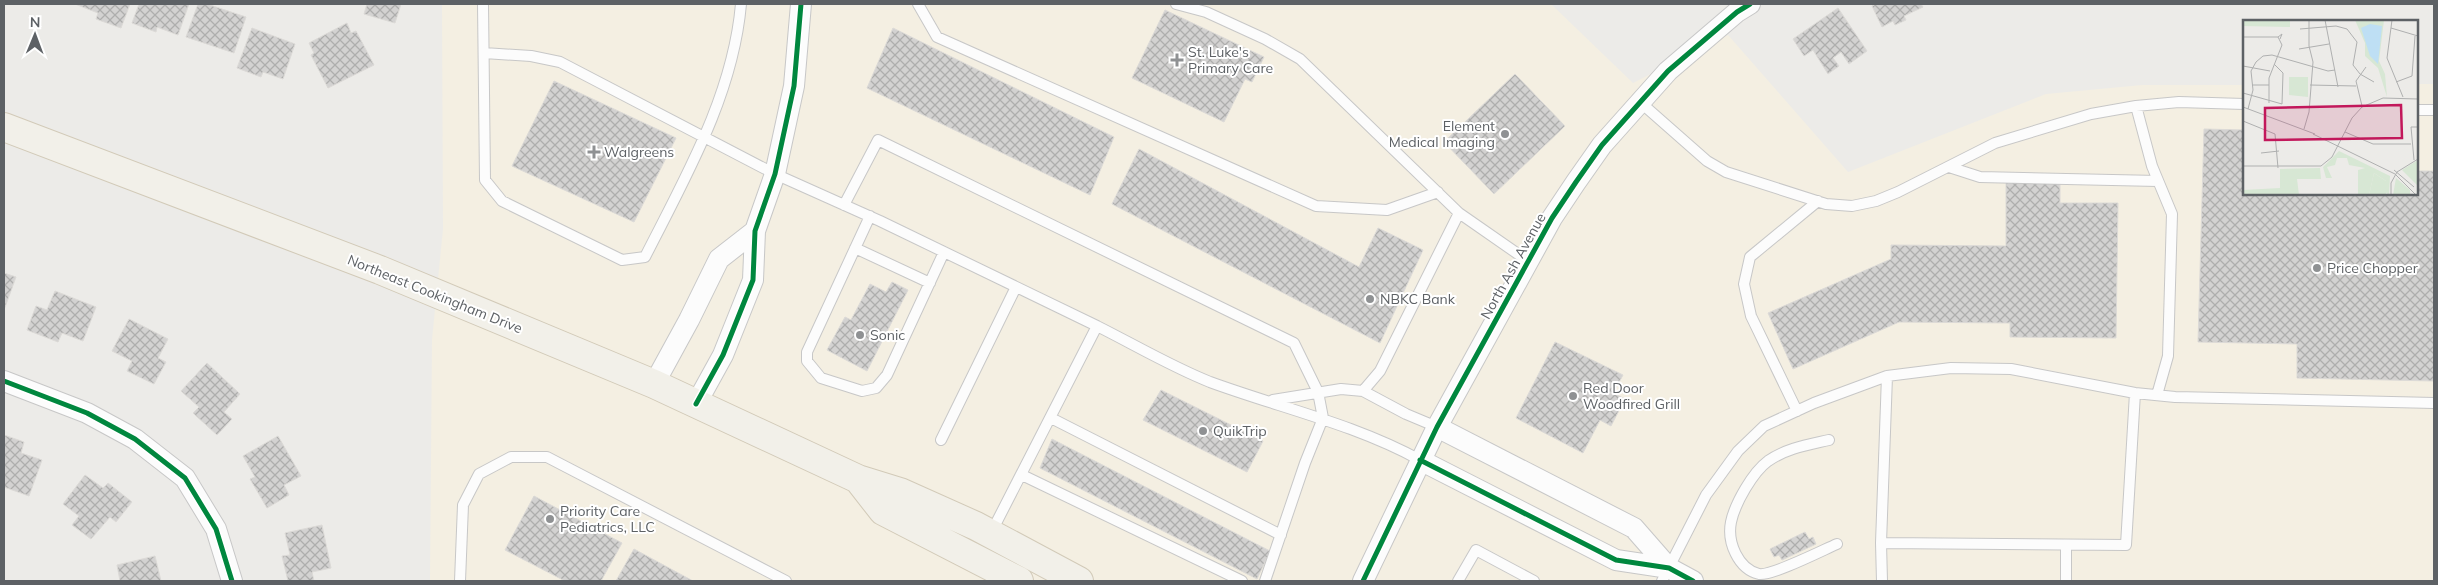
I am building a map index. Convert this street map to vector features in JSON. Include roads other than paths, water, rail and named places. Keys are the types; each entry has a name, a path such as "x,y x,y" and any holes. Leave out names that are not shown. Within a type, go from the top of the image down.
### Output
{"main road":[{"name":"Northeast Cookingham Drive","path":"4,127 380,270 654,384 858,479 900,492 990,534 1079,581"},
{"name":"Northeast Cookingham Drive","path":"858,479 883,511 1019,581"}],"street":[{"path":"696,404 723,355 754,280 755,231 775,174 794,86 802,4"},
{"name":"North Ash Avenue","path":"1363,581 1420,460 1552,218 1602,145 1640,102 1668,71 1740,6"},
{"path":"654,384 689,320 719,259 755,231"},
{"path":"4,381 87,413 135,439 185,478 216,529 232,581"},
{"path":"1437,428 1634,528 1665,575"},
{"path":"1420,460 1616,560 1665,575 1694,581"}],"lane":[{"path":"483,4 485,180 502,201 622,260 645,257 705,138 731,63 741,4"},
{"path":"918,4 937,36 1316,206 1387,210 1438,192"},
{"path":"1176,4 1206,12 1265,39 1300,59 1459,213 1528,261"},
{"path":"484,52 531,56 560,62 775,174 870,216 1209,381 1323,418 1387,442 1420,460"},
{"path":"1640,102 1707,161 1726,172 1818,201 1852,206 1876,201 1995,143 2091,114 2136,106 2179,102 2243,104"},
{"path":"2136,106 2152,166 2172,214 2168,356 2157,395"},
{"path":"2418,110 2434,110"},
{"path":"844,205 878,140 1294,343 1318,392 1323,418 1265,581"},
{"path":"1949,166 1980,178 2158,181"},
{"path":"1797,411 1751,316 1744,284 1750,257 1818,201"},
{"path":"1363,391 1380,371 1459,213"},
{"path":"870,216 807,352 807,361 821,378 862,391 876,388 887,375 944,252"},
{"path":"855,248 930,283"},
{"path":"941,440 1016,287"},
{"path":"990,534 1098,326"},
{"path":"1665,575 1706,495 1738,451 1764,426 1886,376 1951,368 2011,370 2135,393 2157,395 2434,403"},
{"path":"1882,581 1881,543 1886,376"},
{"path":"1270,401 1341,389 1363,391 1437,428"},
{"path":"1881,543 2126,545 2135,393"},
{"path":"1051,418 1281,535"},
{"path":"1829,440 1788,448 1766,462 1747,484 1731,522 1732,542 1741,564 1760,574 1774,571 1837,544"},
{"path":"460,581 463,506 479,474 512,457 547,457 786,581"},
{"path":"1022,475 1242,581"},
{"path":"2066,545 2066,581"},
{"path":"1458,581 1476,550 1534,581"}],"place":[{"name":"St. Luke's Primary Care","path":"1177,60"},
{"name":"Element Medical Imaging","path":"1505,134"},
{"name":"Walgreens","path":"594,152"},
{"name":"Price Chopper","path":"2317,268"},
{"name":"NBKC Bank","path":"1370,299"},
{"name":"Sonic","path":"860,335"},
{"name":"Red Door Woodfired Grill","path":"1573,396"},
{"name":"QuikTrip","path":"1203,431"},
{"name":"Priority Care Pediatrics, LLC","path":"550,519"}]}
